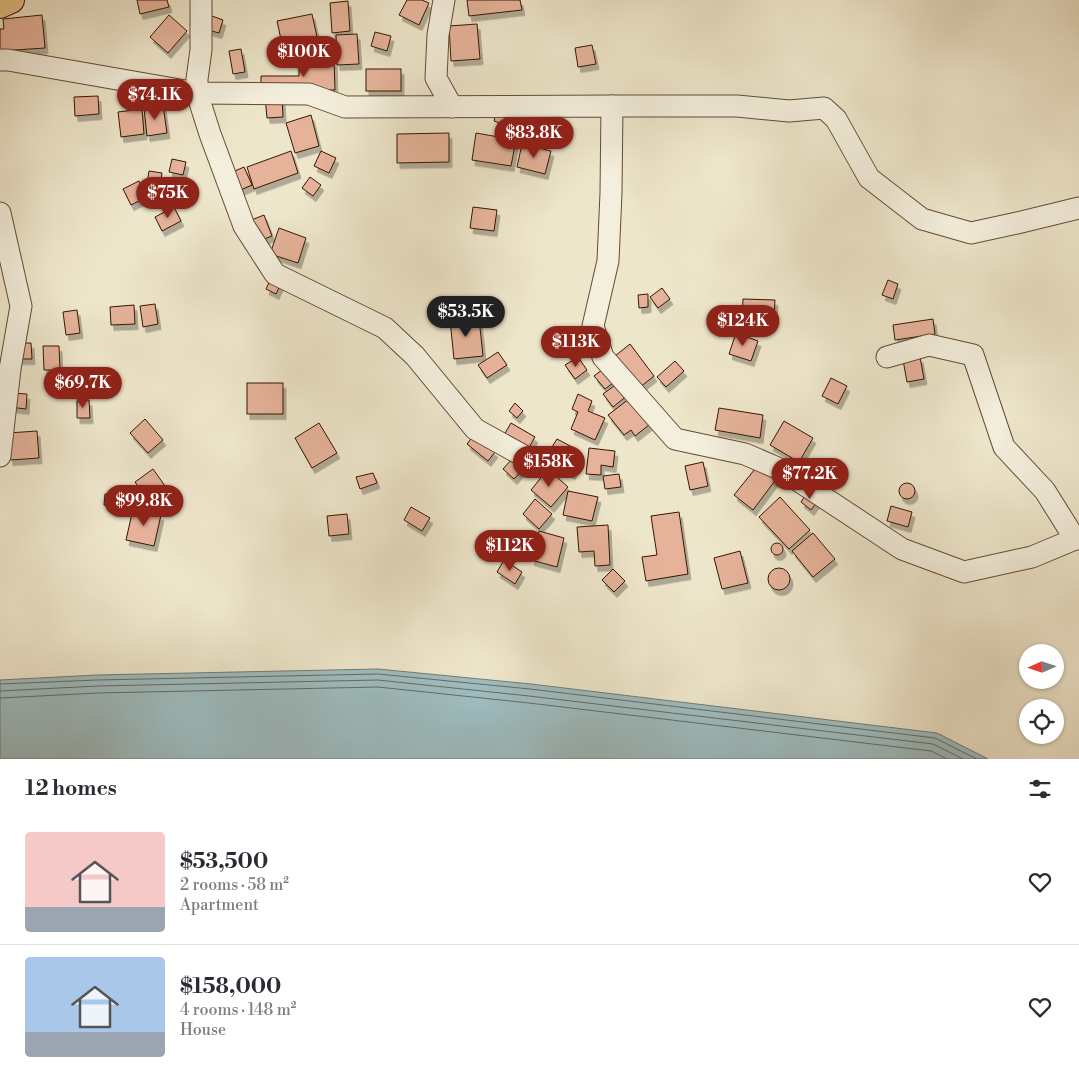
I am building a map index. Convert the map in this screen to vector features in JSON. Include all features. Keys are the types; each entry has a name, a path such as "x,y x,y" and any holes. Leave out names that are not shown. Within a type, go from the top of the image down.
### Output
{"main road":[{"path":"0,5 11,0"}],"street":[{"path":"201,0 201,50 196,93 244,226 275,274 385,328 415,356 475,429 531,460"},
{"path":"444,0 438,35 436,78 452,107"},
{"path":"0,60 196,93 309,94 345,107 737,106 789,111 824,108 836,119 869,178 922,219 971,233 1079,208"},
{"path":"612,106 608,261 593,326 604,357 675,439 745,454 782,470 902,549 964,572 1032,557 1077,539 1045,491 1004,447 973,355 930,345 887,357"},
{"path":"0,213 21,306 10,369 0,456"}],"water":[{"path":"378,669 531,684 937,733 988,759 0,759 0,680 97,675"}],"building":[{"path":"137,0 167,0 169,7 140,14"},
{"path":"407,0 422,0 429,3 419,25 399,15"},
{"path":"467,0 520,0 522,10 469,16"},
{"path":"348,1 350,31 332,33 330,3"},
{"path":"312,14 317,37 282,44 277,21"},
{"path":"42,15 45,48 0,51 0,29 4,29 3,19"},
{"path":"169,15 187,31 168,53 150,37"},
{"path":"212,16 223,20 219,33 208,30"},
{"path":"477,24 480,59 451,61 449,26"},
{"path":"375,32 391,36 387,51 371,46"},
{"path":"357,34 359,64 337,65 336,35"},
{"path":"592,45 596,64 578,67 575,48"},
{"path":"241,49 245,72 233,74 229,51"},
{"path":"334,61 335,90 261,90 261,76 299,76 299,62"},
{"path":"366,69 401,69 401,91 366,91"},
{"path":"98,96 99,114 75,116 74,97"},
{"path":"265,97 282,97 283,117 267,118"},
{"path":"163,105 167,133 147,136 144,108"},
{"path":"142,109 144,134 121,137 118,112"},
{"path":"497,109 517,116 514,128 494,121"},
{"path":"547,114 560,116 558,133 544,131"},
{"path":"311,115 319,146 295,153 286,123"},
{"path":"449,133 449,162 397,163 397,134"},
{"path":"476,133 516,140 511,166 472,160"},
{"path":"522,144 551,151 545,174 517,167"},
{"path":"291,151 298,173 254,189 247,167"},
{"path":"321,151 336,158 329,173 314,166"},
{"path":"172,159 186,162 183,175 169,172"},
{"path":"244,167 252,185 236,192 228,174"},
{"path":"149,171 162,173 159,193 146,191"},
{"path":"310,177 321,185 313,196 302,188"},
{"path":"139,181 147,197 131,205 123,189"},
{"path":"174,207 181,221 162,231 155,217"},
{"path":"473,207 497,210 494,231 470,228"},
{"path":"264,215 272,236 257,242 249,221"},
{"path":"279,228 306,238 298,263 270,254"},
{"path":"271,278 281,283 276,294 266,289"},
{"path":"888,280 898,284 893,299 882,295"},
{"path":"662,288 670,299 658,308 650,297"},
{"path":"648,294 648,307 639,308 638,295"},
{"path":"743,299 775,300 774,320 742,319"},
{"path":"155,304 158,324 143,327 140,306"},
{"path":"134,305 135,324 111,325 110,307"},
{"path":"77,310 80,333 66,335 63,312"},
{"path":"479,318 483,356 454,359 450,320"},
{"path":"933,319 935,334 895,340 893,325"},
{"path":"736,333 758,341 751,361 729,354"},
{"path":"18,343 31,343 32,359 18,359"},
{"path":"630,344 654,376 639,388 615,356"},
{"path":"43,346 59,346 60,370 44,370"},
{"path":"498,352 507,365 487,378 478,365"},
{"path":"578,357 587,370 575,379 565,365"},
{"path":"920,357 924,379 907,382 903,360"},
{"path":"675,361 684,371 666,387 657,377"},
{"path":"607,366 617,380 605,389 594,376"},
{"path":"831,378 847,386 838,404 822,396"},
{"path":"247,383 283,383 283,414 247,414"},
{"path":"618,383 628,395 613,407 603,394"},
{"path":"11,393 27,394 26,409 10,407"},
{"path":"578,394 592,401 588,411 605,418 595,440 571,429 578,412 572,409"},
{"path":"629,399 649,425 635,436 631,430 624,435 608,415"},
{"path":"89,400 90,418 77,418 77,401"},
{"path":"515,403 523,411 517,418 509,411"},
{"path":"719,408 763,415 760,438 715,430"},
{"path":"145,419 163,440 148,453 130,433"},
{"path":"784,421 813,438 799,462 770,445"},
{"path":"319,423 337,453 312,468 295,438"},
{"path":"511,423 535,437 528,449 504,435"},
{"path":"37,431 39,458 10,460 8,433"},
{"path":"473,436 495,452 488,461 467,444"},
{"path":"557,439 574,448 571,454 581,460 572,474 545,458"},
{"path":"589,448 615,451 613,467 601,465 601,475 586,474"},
{"path":"512,459 523,469 514,479 503,469"},
{"path":"703,462 708,486 690,490 685,466"},
{"path":"759,464 777,478 753,510 734,495"},
{"path":"153,469 170,493 152,506 135,482"},
{"path":"548,469 568,487 551,507 531,490"},
{"path":"373,473 377,483 360,489 356,477"},
{"path":"619,474 621,487 605,489 603,476"},
{"path":"907,483 915,491 907,499 899,491"},
{"path":"809,490 820,498 811,510 801,502"},
{"path":"568,491 598,497 592,521 563,515"},
{"path":"105,494 120,495 118,507 104,505"},
{"path":"780,497 810,530 789,549 759,517"},
{"path":"535,499 552,514 539,529 523,514"},
{"path":"891,506 912,512 908,527 887,521"},
{"path":"411,507 430,518 422,531 404,520"},
{"path":"133,509 161,515 154,546 126,540"},
{"path":"679,512 688,574 646,581 642,557 657,555 651,516"},
{"path":"347,514 349,534 329,536 327,516"},
{"path":"608,525 610,565 595,566 594,551 579,552 577,527"},
{"path":"539,531 564,538 557,567 531,560"},
{"path":"813,533 835,559 813,577 792,551"},
{"path":"775,543 779,543 783,549 779,555 775,555 771,551 771,547"},
{"path":"740,551 748,583 722,589 714,558"},
{"path":"504,560 522,572 515,584 497,572"},
{"path":"775,568 783,568 790,575 790,583 783,590 775,590 768,583 768,575"},
{"path":"613,569 625,581 614,592 602,580"}]}
